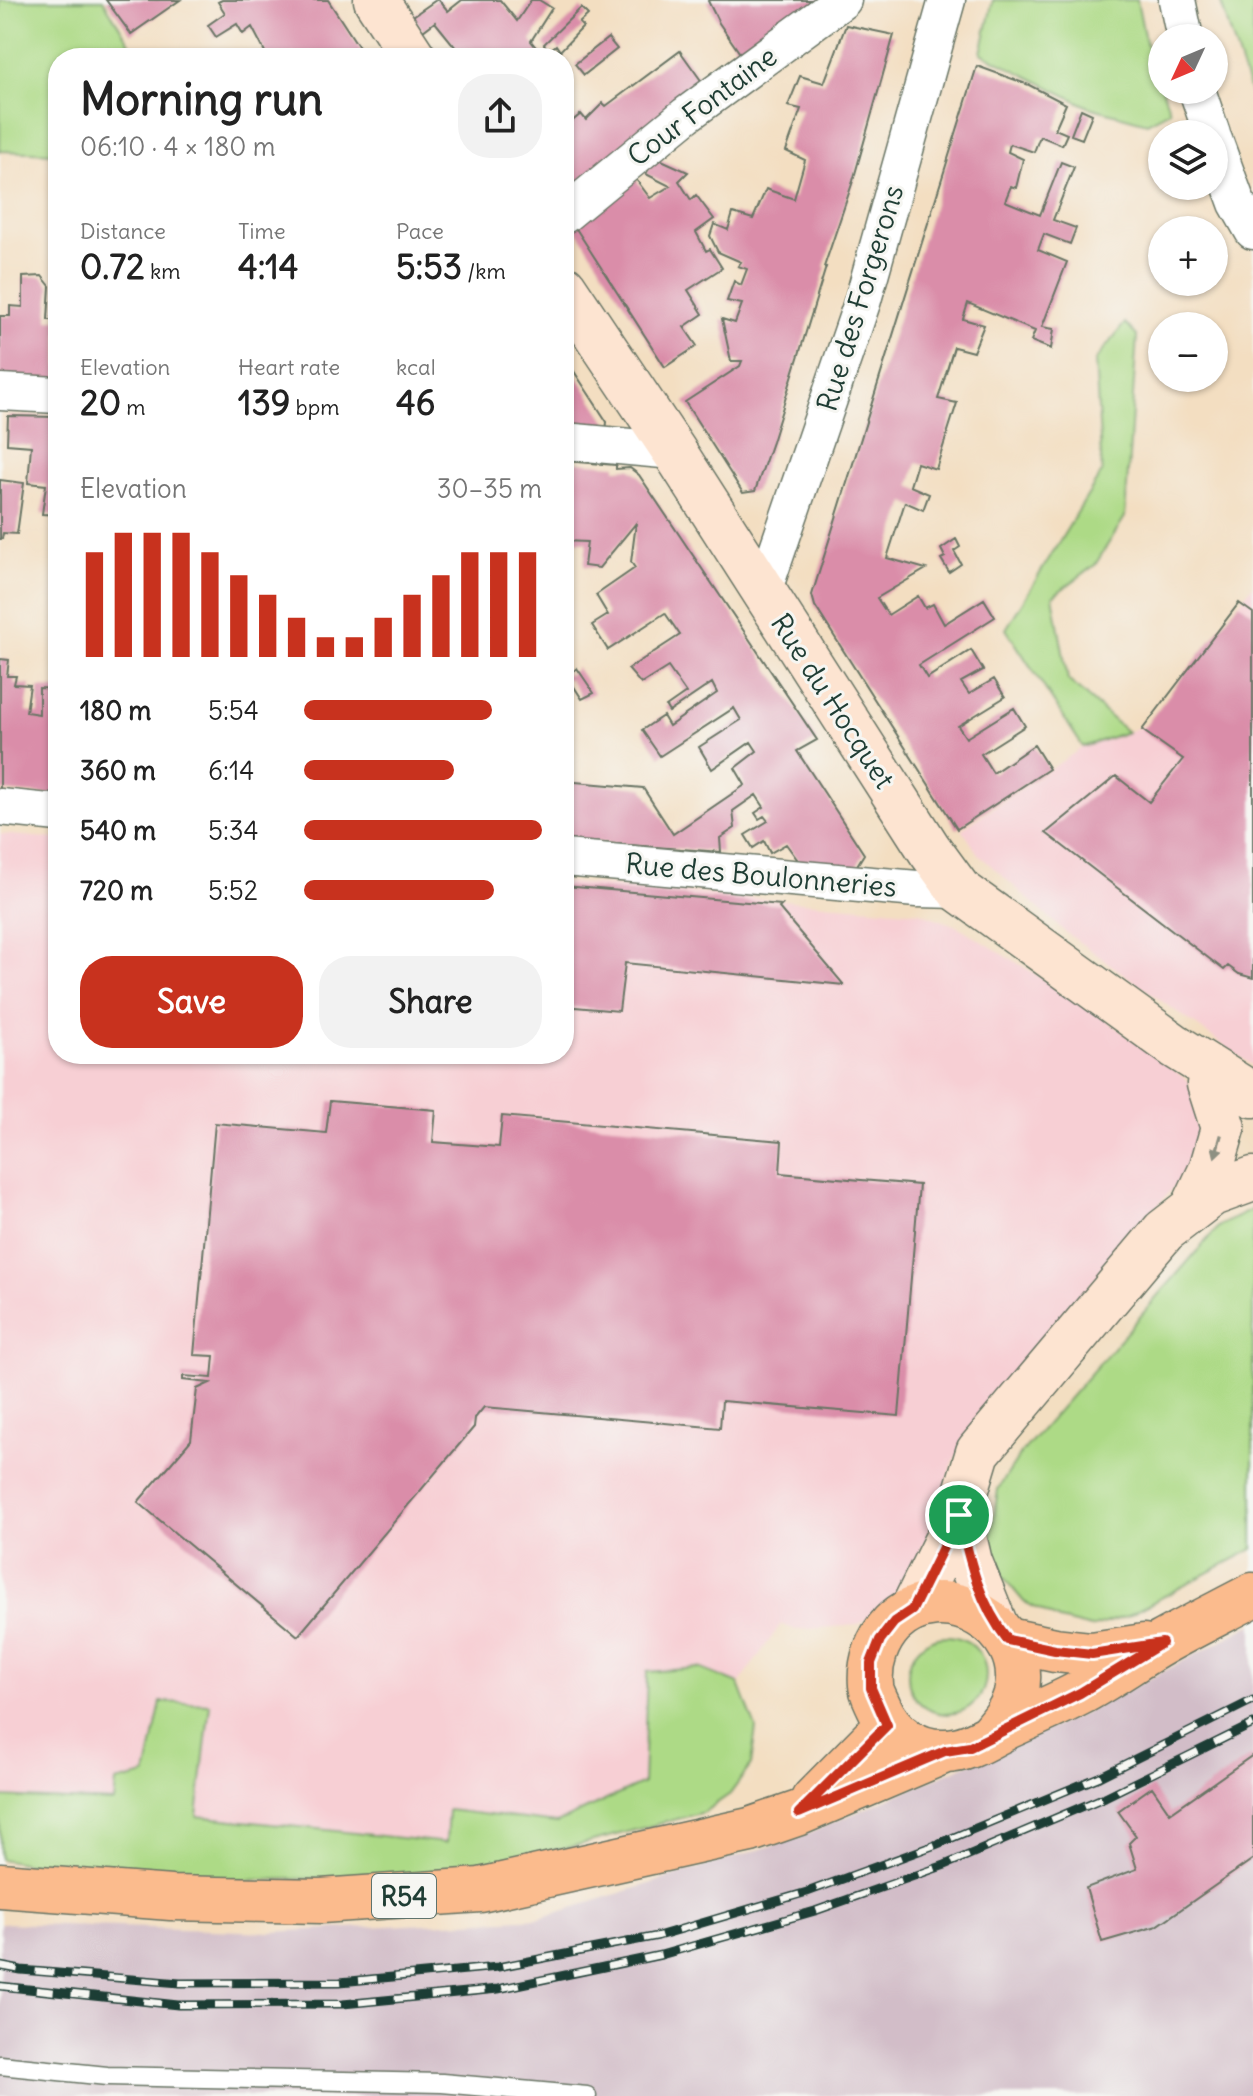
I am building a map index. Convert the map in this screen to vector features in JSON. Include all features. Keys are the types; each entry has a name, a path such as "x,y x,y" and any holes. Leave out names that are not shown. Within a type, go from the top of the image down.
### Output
{"main road":[{"name":"R54","path":"0,1885 171,1898 321,1901 480,1890 750,1830 799,1813 945,1751 970,1747 1080,1693 1162,1643 1253,1595"},
{"name":"R54","path":"912,1610 941,1603 970,1608 1001,1632 1055,1650 1092,1654 1162,1643"},
{"path":"912,1610 894,1622 880,1640 871,1663 871,1688 887,1725 896,1734 920,1748 945,1751"},
{"path":"991,1735 1007,1716 1017,1693 1017,1668 1001,1632"},
{"name":"R54","path":"799,1813 887,1725"}],"street":[{"path":"376,0 407,48"},
{"name":"Cour Fontaine","path":"574,207 686,115 843,0"},
{"name":"Rue des Forgerons","path":"763,592 863,300 947,0"},
{"path":"1177,0 1182,24"},
{"path":"1228,178 1237,203 1253,231"},
{"name":"Rue du Hocquet","path":"574,302 674,451 921,838 959,890 1175,1046 1253,1095"},
{"path":"0,392 48,394"},
{"path":"574,442 674,451"},
{"path":"0,807 48,812"},
{"name":"Rue des Boulonneries","path":"574,859 959,890"},
{"name":"Rue du Hocquet","path":"1175,1046 1209,1084 1247,1112 1253,1122"},
{"name":"Rue du Hocquet","path":"1194,1206 1211,1170 1223,1128 1209,1084"},
{"path":"912,1610 959,1515 978,1452 1164,1231 1212,1194 1253,1179"},
{"path":"959,1515 970,1562 1001,1632"}],"lane":[{"path":"0,2065 107,2076 442,2083 587,2096"}],"shaded area":[{"path":"1253,585 1253,1066 1065,932 978,854 962,829 1083,747 1146,725"},
{"path":"0,834 48,838 48,1064 574,1064 574,883 920,912 959,927 1092,1009 1199,1089 1211,1127 1197,1159 984,1410 953,1463 933,1523 898,1602 857,1625 796,1630 781,1624 739,1684 756,1728 751,1765 730,1794 704,1812 566,1848 0,1859"},
{"path":"1253,1624 1253,2096 0,2096 0,1923 271,1932 540,1918 800,1837 1079,1716"}],"green space":[{"path":"0,0 103,0 130,43 124,48 48,48 48,153 0,151"},
{"path":"993,0 1137,0 1148,49 1148,104 1168,104 1170,111 1147,123 1089,107 981,53"},
{"path":"1220,0 1253,0 1253,102 1228,24"},
{"path":"1125,323 1137,336 1125,517 1095,565 1053,596 1068,680 1127,732 1083,747 1006,629 1102,472 1095,361"},
{"path":"1253,1209 1253,1549 1127,1616 1091,1628 1059,1620 1024,1602 999,1572 991,1537 998,1489 1022,1452 1219,1226"},
{"path":"939,1636 955,1636 969,1642 980,1653 986,1675 980,1697 969,1708 955,1714 939,1714 925,1708 914,1697 908,1683 908,1667 914,1653 925,1642"},
{"path":"699,1668 739,1684 756,1728 751,1765 730,1794 704,1812 566,1848 413,1876 208,1881 65,1871 0,1859 0,1797 114,1802 116,1782 146,1775 161,1702 210,1704 197,1816 446,1843 448,1810 557,1823 643,1783 647,1672"}],"building":[{"path":"106,0 180,0 131,34"},
{"path":"328,0 359,48 263,48 252,27 243,34 237,24 216,37 208,25 225,13 218,2"},
{"path":"436,0 448,11 462,0 500,0 517,21 531,0 539,0 552,8 531,41 536,48 456,48 435,22 423,31 413,16"},
{"path":"710,0 828,0 744,59 719,23"},
{"path":"581,8 588,15 579,23 583,27 563,48 556,45 547,48 544,44"},
{"path":"846,25 894,35 853,181 772,442 755,491 743,493 685,402 740,366 742,361 731,361 722,319 735,323 742,304 727,301 734,281 741,285 747,269 738,266 741,262 718,252 710,236 714,224 728,230 733,213 753,219 766,189 794,199 805,160 786,151 801,109 788,106 800,76 824,83"},
{"path":"608,38 617,49 584,75 575,64"},
{"path":"680,51 705,86 574,187 574,120 581,114 586,120 603,103 606,106"},
{"path":"977,66 1029,85 1066,104 1055,129 1067,134 1062,145 1040,136 1034,152 1010,144 1008,152 1023,159 1016,188 1011,186 1005,201 1040,215 1061,162 1074,167 1053,220 1076,228 1070,244 1044,234 1038,250 1067,262 1042,327 1054,329 1051,349 1031,341 1035,331 968,303 963,319 984,325 973,352 954,347 938,399 957,403 936,469 917,463 910,486 929,494 923,510 905,502 887,558 926,569 877,598 888,615 918,596 925,608 933,604 944,624 984,599 995,617 919,665 927,678 971,650 983,670 961,682 969,694 994,679 1005,697 958,726 966,738 1014,708 1025,726 981,754 993,773 1034,745 1049,769 957,829 815,606 812,595"},
{"path":"1081,109 1092,114 1082,139 1071,135"},
{"path":"655,157 688,172 679,181 691,200 696,195 714,219 696,232 706,251 710,249 722,268 688,290 703,314 684,327 697,346 665,367 575,227 632,174 650,198 670,186 646,174"},
{"path":"42,276 48,284 48,390 0,387 0,316 10,316 10,306 23,307 23,277"},
{"path":"574,371 607,422 606,431 574,435"},
{"path":"8,416 48,417 48,514 42,514 46,485 28,483 31,446 7,444"},
{"path":"574,462 616,465 616,469 630,468 639,475 817,740 797,751 864,854 856,867 796,869 797,859 786,844 770,853 764,841 753,848 745,835 768,821 764,816 759,819 755,813 764,807 756,795 733,811 735,828 720,838 721,852 574,841 574,782 643,788 673,834 745,785 735,768 757,751 751,742 712,769 699,747 741,720 734,708 660,756 642,730 663,716 669,726 717,693 712,683 669,712 666,707 686,693 668,667 641,684 628,669 680,635 665,613 608,650 592,625 608,615 596,595 635,568 631,562 636,523 599,568 584,566 587,542 574,541"},
{"path":"0,480 24,483 17,534 3,533 2,539 0,539"},
{"path":"956,539 960,547 954,551 961,564 949,572 941,559 945,557 941,549"},
{"path":"1239,603 1253,613 1253,978 1239,974 1228,966 1224,970 1046,833 1116,776 1149,802 1183,759 1142,730"},
{"path":"0,659 9,660 7,676 16,676 14,684 30,685 26,712 39,714 39,688 48,688 48,795 0,791"},
{"path":"577,668 594,693 582,699 574,687 574,671"},
{"path":"574,887 782,905 779,908 844,985 625,963 619,1011 574,1007"},
{"path":"330,1101 436,1110 433,1142 499,1147 502,1116 782,1141 780,1173 919,1185 899,1416 722,1401 720,1428 484,1407 475,1418 474,1427 298,1636 138,1502 191,1440 197,1389 210,1383 183,1380 183,1376 212,1378 214,1356 194,1355 215,1123 326,1133"},
{"path":"1253,1755 1253,1859 1157,1926 1102,1942 1086,1888 1137,1869 1129,1843 1136,1836 1118,1811 1152,1787 1170,1813"}],"railway":[{"path":"0,1966 180,1983 340,1982 498,1967 658,1936 807,1892 935,1845 1099,1777 1253,1700"},
{"path":"0,1986 178,2005 343,2004 498,1989 661,1955 815,1911 945,1865 1105,1797 1253,1724"}],"route":[{"path":"959,1515 970,1562 988,1611 1008,1640 1092,1654 1162,1643 1080,1693 970,1747 945,1751 799,1813 887,1725 871,1688 871,1663 880,1640 894,1622 912,1610 959,1515"}]}
